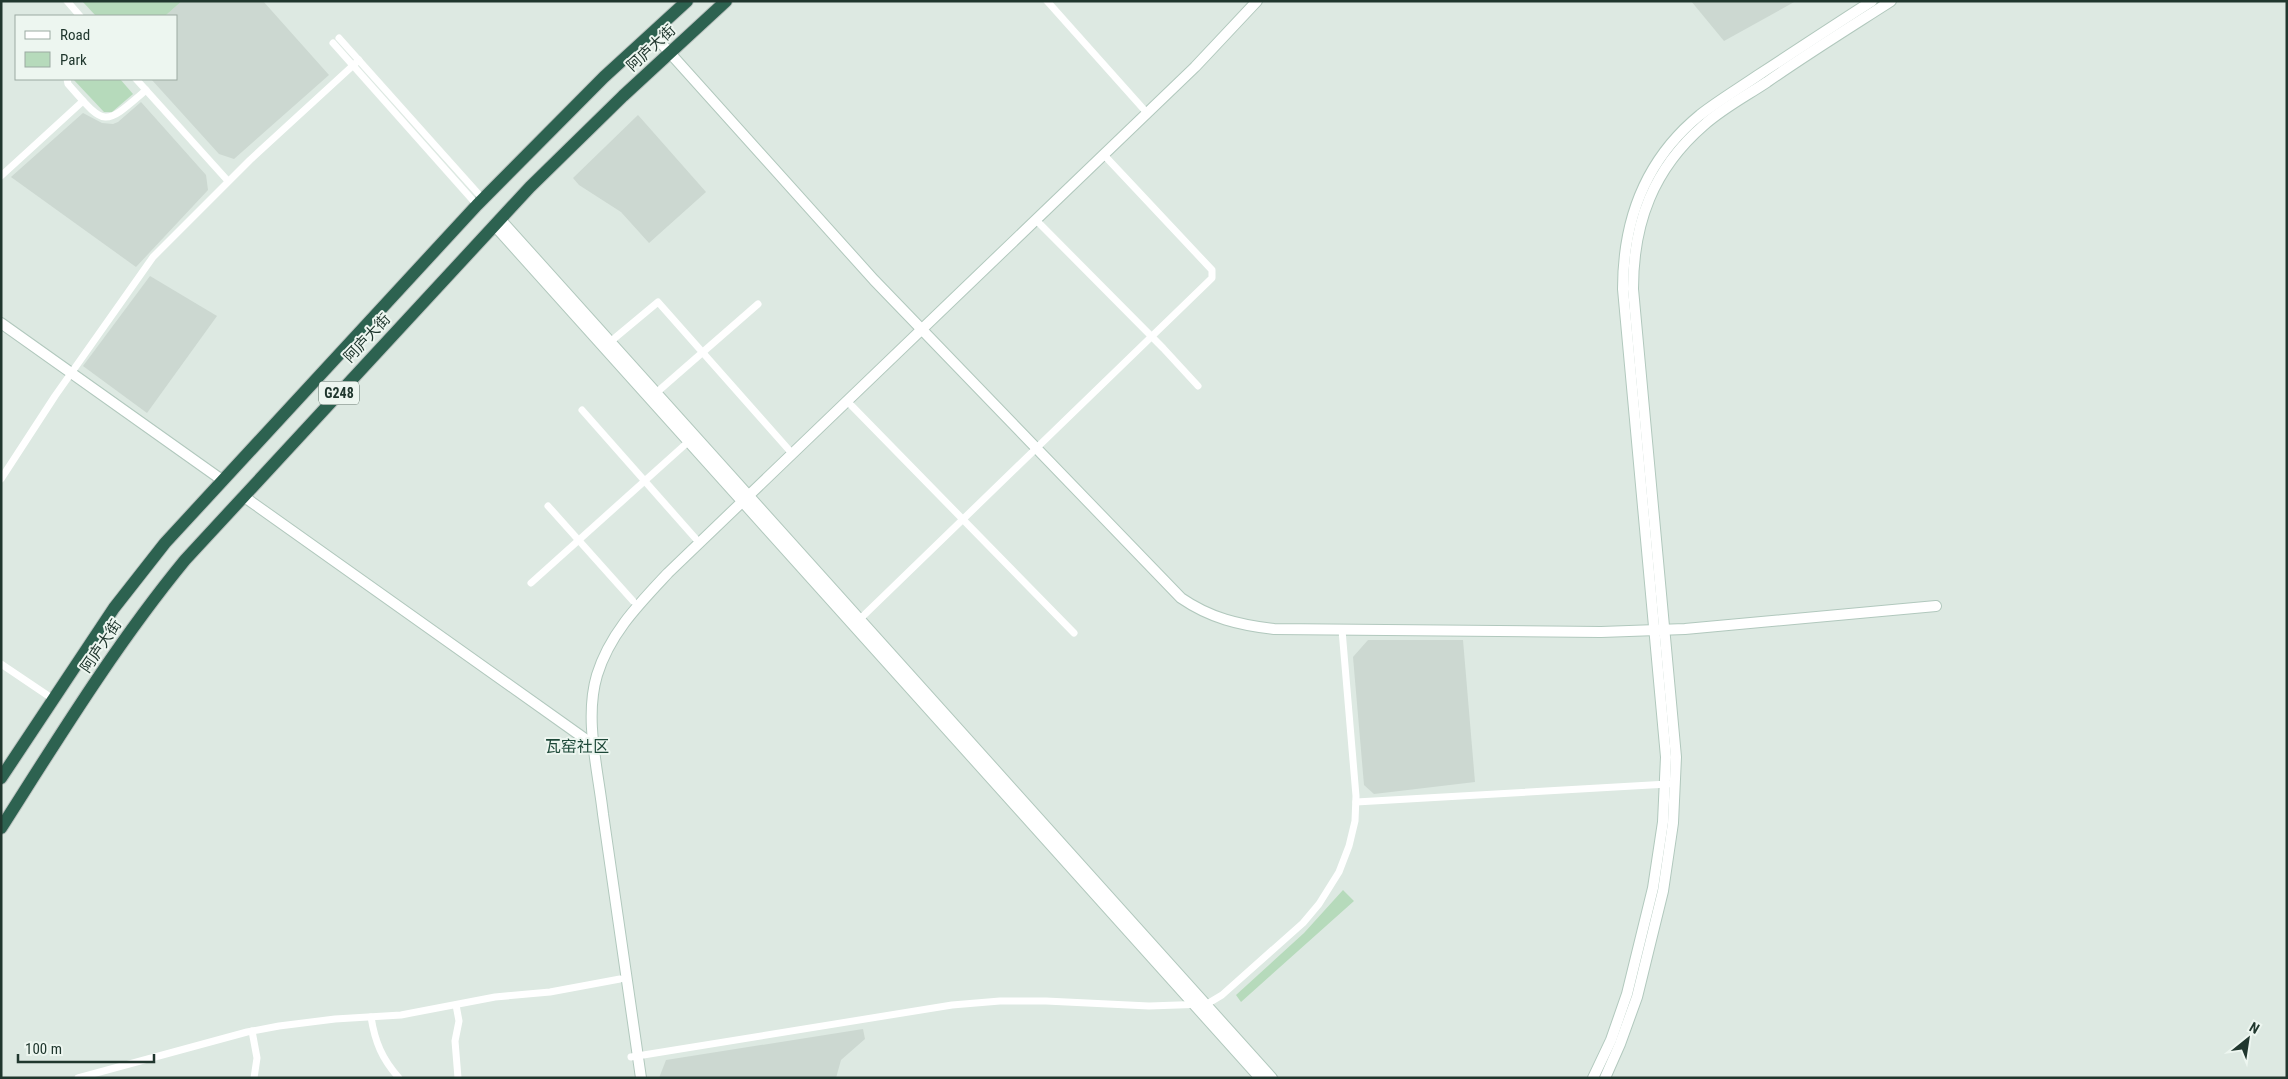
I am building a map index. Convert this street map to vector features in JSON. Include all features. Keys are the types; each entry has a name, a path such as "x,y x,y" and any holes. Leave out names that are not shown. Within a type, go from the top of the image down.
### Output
{"highway":[{"name":"阿庐大街","path":"480,202 560,120 686,1"},
{"name":"阿庐大街","path":"1,828 59,736 136,623 185,560 497,222 669,52 726,1"},
{"name":"G248","path":"1,778 52,698 114,608 146,566 222,480 480,202"}],"main road":[{"path":"634,1078 634,1056 591,715 594,688 608,648 628,616 668,573 745,497 848,402 920,328 1145,110 1248,1"},
{"path":"640,1078 634,1056 620,979 585,716 592,673 608,634 633,601 696,539 745,497 789,450 1104,155 1145,110 1217,46 1257,1"},
{"path":"1659,630 1623,290 1626,243 1633,210 1646,181 1663,154 1699,116 1872,1"},
{"path":"1604,1078 1620,1044 1637,997 1663,891 1671,848 1670,784 1666,757 1659,630 1633,289 1636,244 1643,214 1655,186 1671,160 1706,124 1890,1"},
{"path":"652,33 920,328 1036,450 1181,598 1197,608 1226,621 1274,629 1601,632 1659,630 1936,606"},
{"path":"497,222 656,392 745,497 1260,1078"},
{"path":"497,222 688,442 745,497 860,619 1272,1078"},
{"path":"1,323 222,480"},
{"path":"243,496 588,742"},
{"path":"1593,1078 1620,1017 1632,975 1657,871 1670,784"}],"street":[{"path":"67,1 79,15"},
{"path":"1047,1 1145,110"},
{"path":"339,38 360,60 480,202"},
{"path":"333,44 480,202"},
{"path":"1,479 71,373 153,257 228,181 360,60"},
{"path":"68,80 68,84 96,115 111,117 116,116 146,90"},
{"path":"137,80 228,181"},
{"path":"1,176 83,101"},
{"path":"860,619 1211,280 1212,270 1104,155"},
{"path":"1036,220 1198,386"},
{"path":"610,342 658,302 789,450"},
{"path":"656,392 758,304"},
{"path":"848,402 1074,633"},
{"path":"582,410 696,539"},
{"path":"531,583 688,442"},
{"path":"548,506 633,601"},
{"path":"634,1056 962,1004 1046,1000 1150,1006 1196,1005 1207,1004 1222,995 1303,923 1333,884 1344,859 1352,833 1356,802 1342,630"},
{"path":"1,664 52,698"},
{"path":"1356,802 1670,784"},
{"path":"78,1078 252,1031 311,1022 401,1015 513,995 550,992 620,979"},
{"path":"456,1005 459,1021 455,1042 458,1078"},
{"path":"371,1017 374,1036 381,1055 399,1078"},
{"path":"252,1031 257,1058 254,1078"}],"shaded area":[{"path":"182,1 263,1 329,75 234,159 219,154 152,80 178,80 178,15 166,15"},
{"path":"1691,1 1796,1 1724,41"},
{"path":"141,102 206,175 208,190 136,267 11,177 83,113 102,123 113,124 118,122"},
{"path":"638,115 706,192 649,243 621,212 579,185 573,178"},
{"path":"150,276 217,316 147,413 83,366"},
{"path":"1368,640 1463,640 1475,782 1374,794 1364,785 1353,657"},
{"path":"863,1029 865,1039 841,1060 836,1078 659,1078 666,1060"}],"green space":[{"path":"82,1 182,1 166,15 95,15"},
{"path":"74,80 121,80 133,94 112,112 104,112"},
{"path":"1343,890 1354,901 1241,1002 1236,995 1304,933"}],"district":[{"name":"瓦窑社区","path":"577,746"}]}
